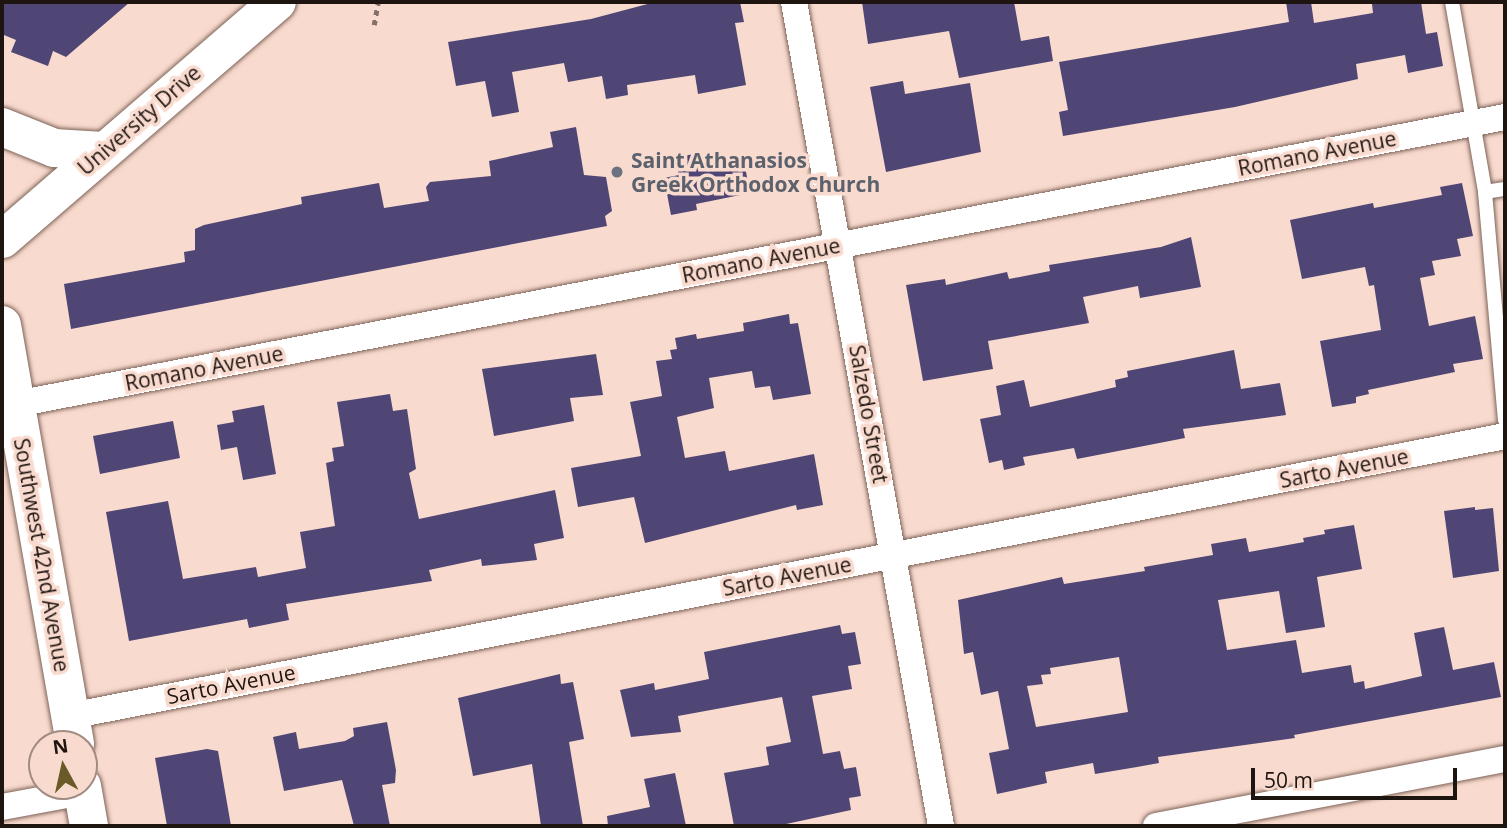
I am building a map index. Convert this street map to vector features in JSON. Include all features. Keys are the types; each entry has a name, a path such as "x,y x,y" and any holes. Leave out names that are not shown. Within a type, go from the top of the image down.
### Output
{"main road":[{"path":"2,127 54,148 103,151"},
{"name":"Southwest 42nd Avenue","path":"2,325 10,385 72,730"}],"street":[{"name":"University Drive","path":"2,239 277,2"},
{"name":"Salzedo Street","path":"794,2 942,826"},
{"name":"Romano Avenue","path":"10,385 839,246 1505,117"},
{"name":"Sarto Avenue","path":"72,730 894,555 1505,436"},
{"path":"1157,826 1505,759"},
{"path":"2,807 85,801"}],"lane":[{"path":"1452,2 1499,272 1505,420"},
{"path":"1485,192 1505,189"}],"path":[{"path":"374,25 378,2"}],"building":[{"path":"2,2 130,2 66,57 53,51 48,66 11,52 16,40 4,35"},
{"path":"655,2 740,2 744,22 735,23 746,85 698,94 695,75 627,85 628,95 606,99 602,76 568,82 564,63 512,72 519,112 492,117 485,81 456,86 448,42 591,19"},
{"path":"862,2 1014,2 1021,41 1049,36 1053,61 959,78 949,31 868,44"},
{"path":"1286,2 1311,2 1314,23 1373,13 1372,4 1421,2 1426,34 1437,32 1443,66 1408,73 1405,55 1356,64 1358,79 1235,107 1063,136 1059,112 1068,110 1059,62 1289,22"},
{"path":"903,81 905,94 970,83 981,152 886,172 870,87"},
{"path":"576,127 584,175 606,177 612,211 605,216 607,226 71,329 64,284 185,262 184,252 195,250 195,229 204,225 302,204 301,197 379,183 384,208 429,201 426,187 430,182 491,176 489,161 553,147 550,132"},
{"path":"701,153 703,164 743,156 750,193 696,204 697,210 671,215 664,178 679,175 676,157"},
{"path":"1462,183 1473,236 1457,239 1461,256 1432,261 1435,275 1420,278 1429,326 1475,316 1483,359 1453,364 1455,372 1368,390 1369,394 1356,397 1356,403 1332,407 1320,341 1381,330 1374,285 1369,286 1365,267 1302,279 1290,220 1373,203 1374,208 1442,195 1440,187"},
{"path":"1191,237 1201,287 1140,298 1138,286 1083,297 1089,323 988,341 993,369 923,381 906,285 945,279 946,285 1007,272 1009,279 1050,271 1049,265 1161,247"},
{"path":"789,314 790,324 798,323 811,394 773,400 770,386 755,388 752,371 709,378 714,408 677,417 685,458 725,451 729,471 814,454 823,505 797,510 796,505 645,543 634,497 578,507 571,468 641,456 630,402 662,396 656,361 672,359 670,350 677,349 675,338 696,334 697,339 744,331 743,323"},
{"path":"1234,350 1241,389 1280,383 1286,415 1183,429 1185,438 1077,459 1074,448 1023,457 1025,465 1004,470 1002,460 989,463 980,419 1001,415 996,386 1024,380 1030,407 1116,387 1115,380 1128,377 1127,371"},
{"path":"596,354 603,395 570,398 574,421 494,436 482,369"},
{"path":"390,394 393,411 407,409 416,469 409,473 419,519 555,490 564,538 534,544 537,560 482,566 481,559 429,570 432,581 286,604 289,620 249,628 247,619 129,641 106,512 168,501 183,579 256,567 258,577 306,568 300,532 335,526 326,463 334,461 332,448 344,446 337,402"},
{"path":"264,405 276,474 243,480 237,447 221,450 217,425 234,422 232,411"},
{"path":"173,421 180,458 100,474 93,436"},
{"path":"1475,507 1475,510 1493,508 1499,571 1453,578 1444,511"},
{"path":"1354,525 1362,569 1317,577 1325,627 1286,633 1279,591 1218,600 1227,650 1296,640 1302,673 1351,665 1354,683 1364,681 1365,689 1422,676 1414,633 1444,627 1453,670 1494,662 1501,697 1294,735 1295,738 1158,757 1159,763 1095,774 1093,763 1045,772 1047,783 997,794 989,753 1009,749 998,691 981,695 973,652 964,654 958,600 1062,577 1064,584 1145,571 1144,567 1213,555 1211,544 1246,538 1249,552 1304,542 1303,538 1325,534 1324,530","holes":["1119,657 1128,712 1036,727 1027,686 1043,684 1041,675 1051,674 1050,668"]},
{"path":"840,625 842,634 855,632 861,664 848,666 852,689 812,696 823,754 840,751 844,769 856,767 861,796 849,798 851,810 777,826 734,826 724,773 769,765 766,747 791,742 782,697 678,716 681,732 631,737 620,690 654,683 655,690 709,679 704,652"},
{"path":"560,674 561,684 573,682 584,739 569,742 583,826 541,826 532,764 473,776 458,698"},
{"path":"387,722 396,770 395,783 382,785 390,826 354,826 342,780 284,791 273,737 296,732 299,749 345,741 354,736 353,728"},
{"path":"207,749 218,751 231,826 167,826 155,758"},
{"path":"675,773 686,826 608,826 607,816 650,807 644,779"}],"place":[{"name":"Saint Athanasios Greek Orthodox Church","path":"617,172"}]}
